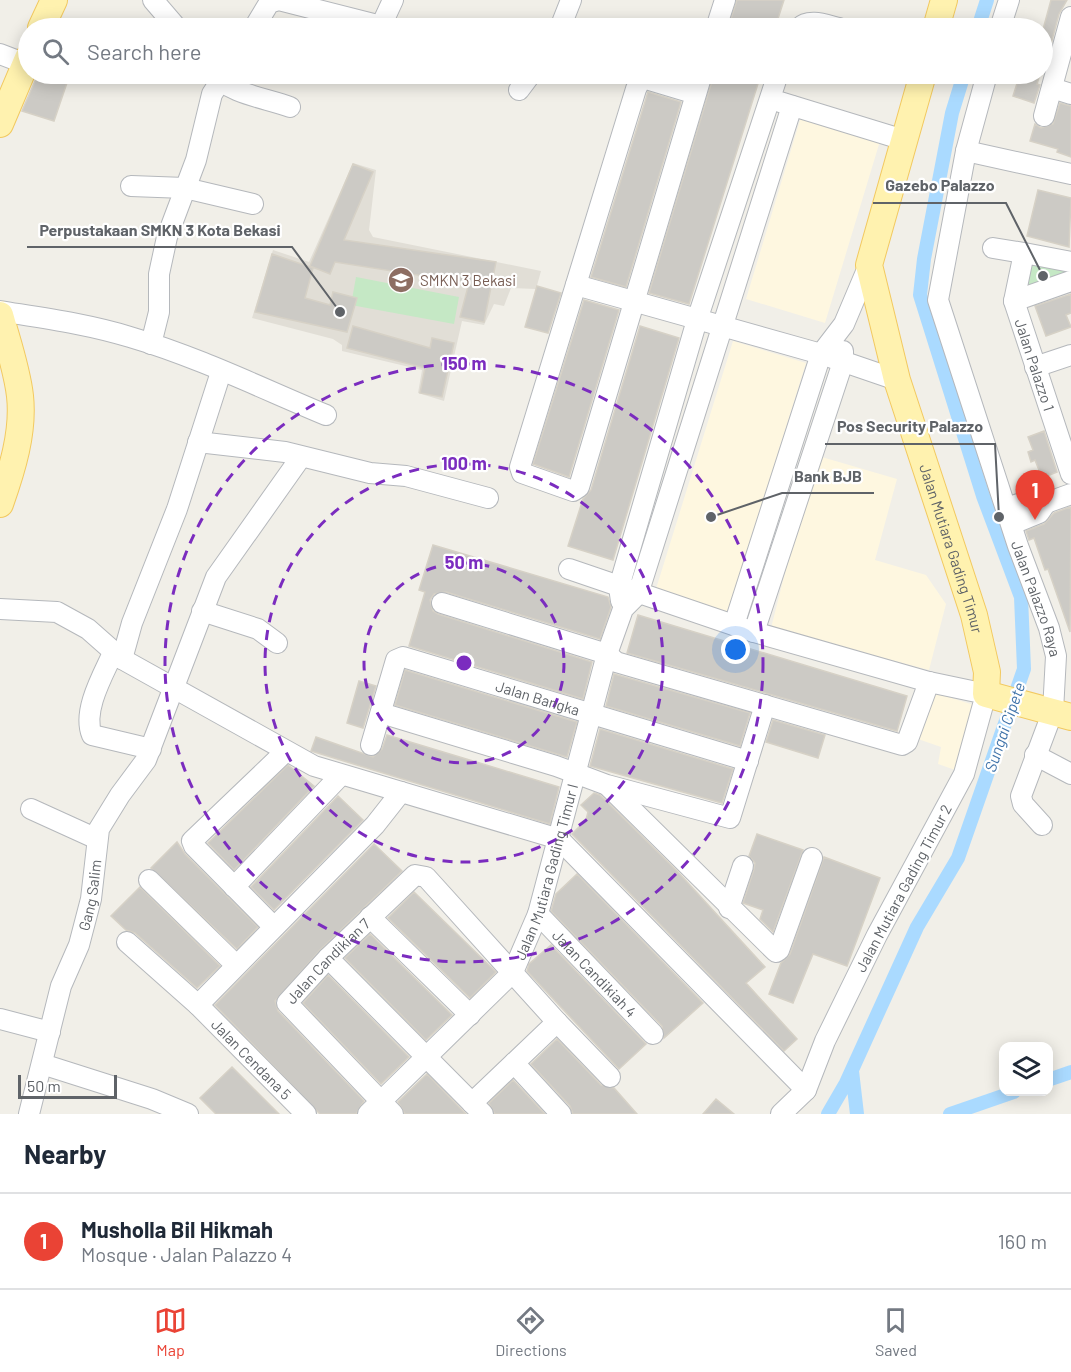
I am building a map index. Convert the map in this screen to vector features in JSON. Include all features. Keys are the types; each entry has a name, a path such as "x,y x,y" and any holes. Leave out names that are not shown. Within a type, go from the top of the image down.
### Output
{"main road":[{"path":"46,18 54,0"},
{"path":"939,18 944,0"},
{"path":"0,124 18,82"},
{"name":"Jalan Mutiara Gading Timur","path":"920,84 869,265 897,380 974,615 992,695"},
{"path":"0,313 8,373 20,423 4,478 0,504"},
{"path":"992,695 1053,711"}],"street":[{"path":"153,0 168,18"},
{"path":"260,18 268,3 279,0 350,18"},
{"path":"385,18 393,0"},
{"path":"564,18 571,0"},
{"path":"719,18 725,0"},
{"path":"1003,18 1009,0"},
{"path":"1044,117 1070,24"},
{"path":"0,54 18,59"},
{"path":"151,344 159,312 159,274 165,244 196,160 209,102 216,84"},
{"path":"237,84 290,107"},
{"path":"519,90 524,84"},
{"path":"639,84 520,468 522,472 573,491 579,487 699,84"},
{"path":"663,84 696,94"},
{"path":"619,587 697,320 774,84"},
{"name":"Jalan Palazzo Raya","path":"984,84 966,151 938,300 1009,516 1049,628 1056,656 1053,711 1035,755 1022,796 1023,804 1042,825"},
{"path":"1052,88 1071,94"},
{"path":"769,98 904,140"},
{"path":"638,594 792,106"},
{"path":"966,151 1071,174"},
{"path":"130,186 185,188 253,204"},
{"path":"993,248 1071,261"},
{"name":"Jalan Palazzo 1","path":"1024,253 1014,301 1035,368 1064,426 1071,474"},
{"name":"Jalan Mutiara Gading Timur","path":"734,626 821,354 844,324 869,265"},
{"path":"1014,301 1071,280"},
{"path":"576,285 821,354 897,380"},
{"path":"0,313 101,329 151,344 326,415"},
{"name":"Jalan Mutiara Gading Timur","path":"754,632 843,362 844,324"},
{"path":"1035,368 1071,355"},
{"path":"151,749 92,735 90,731 92,710 98,686 117,656 132,623 177,509 221,372"},
{"path":"198,442 285,452 369,473 406,476 488,498"},
{"name":"Gang Salim","path":"29,1114 61,986 78,945 91,899 97,839 108,814 140,770 151,749 216,577 301,457"},
{"path":"1009,516 1039,513 1046,503 1071,494"},
{"path":"570,569 754,632 929,682 992,695"},
{"name":"Jalan Mutiara Gading Timur I","path":"619,587 623,609"},
{"name":"Jalan Mutiara Gading Timur I","path":"380,1110 427,1058 513,972 538,914 607,654 623,609 638,594"},
{"path":"442,603 607,654 616,662 902,745 907,742 929,682"},
{"path":"0,609 57,612 88,629 117,656 285,752 341,775 559,839 805,1083"},
{"path":"202,611 258,629 277,643"},
{"name":"Jalan Bangka","path":"371,745 396,660 403,657 592,713"},
{"name":"Jalan Mutiara Gading Timur 2","path":"781,1114 805,1083 877,935 964,774 992,695"},
{"path":"381,713 607,785 730,818 765,705"},
{"path":"592,713 748,761"},
{"path":"274,927 194,846 192,841 285,752"},
{"path":"1035,755 1071,774"},
{"path":"234,887 341,775"},
{"path":"607,785 772,951 779,950 812,858"},
{"path":"198,1005 375,825 401,792"},
{"path":"31,809 97,839"},
{"path":"729,908 743,866"},
{"name":"Jalan Candikian 7","path":"380,1110 287,1003 328,958 415,875 426,877 513,972"},
{"path":"149,880 236,965"},
{"name":"Jalan Candikiah 4","path":"538,914 653,1034"},
{"path":"370,916 470,1015"},
{"name":"Jalan Cendana 5","path":"127,942 198,1005 306,1114"},
{"path":"328,958 477,1109 514,1063 557,1022"},
{"path":"513,972 610,1077"},
{"path":"0,1019 50,1032"},
{"path":"514,1063 561,1114"},
{"path":"42,1064 152,1099 189,1114"},
{"name":"Jalan Mutiara Gading Timur 2","path":"766,1114 805,1083"}],"shaded area":[{"path":"801,117 880,141 825,323 746,299"},
{"name":"SMKN 3 Bekasi","path":"353,163 376,170 369,230 373,237 541,271 536,289 511,288 504,306 494,304 484,325 462,321 444,401 418,393 422,370 342,351 342,345 333,339 252,318 273,250 309,262"},
{"path":"733,341 806,363 728,614 655,592"},
{"path":"815,455 897,479 875,560 926,575 946,604 929,670 771,628"},
{"path":"932,692 974,705 961,772 938,764 941,747 918,739"}],"green space":[{"path":"1028,261 1071,270 1071,276 1021,293"},
{"path":"356,277 459,297 454,324 351,305"}],"building":[{"path":"737,0 784,0 778,18 731,18"},
{"path":"1051,0 1067,0 1059,14 1053,36 1053,18 1046,18"},
{"path":"34,84 67,84 54,121 22,111"},
{"path":"711,84 758,84 689,304 649,293"},
{"path":"1017,84 1040,85 1034,103 1013,96"},
{"path":"648,92 681,102 626,287 591,277"},
{"path":"1060,103 1071,106 1071,157 1057,152 1058,149 1030,141 1035,124 1041,128 1053,124"},
{"path":"353,164 373,172 344,240 496,262 484,322 460,317 469,283 335,262 330,274 310,266"},
{"path":"1038,190 1071,198 1069,247 1027,236"},
{"path":"272,254 313,268 305,298 330,305 333,292 357,298 347,332 255,312"},
{"path":"537,286 561,293 548,333 525,327"},
{"path":"1071,294 1071,313 1066,315 1071,327 1046,336 1035,306"},
{"path":"584,300 619,310 569,477 533,464"},
{"path":"353,326 430,348 432,338 454,343 442,397 420,393 425,368 347,348"},
{"path":"640,326 679,338 613,560 568,546 583,499 591,490"},
{"path":"1044,431 1057,472 1042,478 1035,460 1031,462 1028,452 1033,450 1028,437"},
{"path":"1070,507 1070,632 1048,569 1045,570 1034,538 1029,540 1026,531 1044,524 1054,513"},
{"path":"433,545 608,597 611,607 600,639 446,592 434,594 430,600 433,611 438,614 592,662 583,699 409,646 425,592 419,590"},
{"path":"638,615 907,696 897,731 627,653"},
{"path":"405,670 577,722 567,757 395,705"},
{"path":"614,674 750,713 740,746 606,706"},
{"path":"359,681 376,686 363,728 347,723"},
{"path":"773,720 825,735 818,758 766,742"},
{"path":"600,729 733,769 722,803 590,766"},
{"path":"387,735 559,787 550,824 311,751 316,737 373,757 382,749"},
{"path":"288,765 314,786 234,870 208,843"},
{"path":"594,793 600,795 677,871 765,967 746,983 797,1039 784,1051 572,834 586,820 588,812 581,805"},
{"path":"338,796 363,820 274,910 251,887"},
{"path":"757,834 803,850 773,932 760,919 763,910 743,903 754,869 755,863 749,856"},
{"path":"177,842 185,854 258,927 237,949 151,868"},
{"path":"374,844 402,871 320,950 275,1001 278,1011 364,1101 356,1114 320,1114 215,1005"},
{"path":"824,857 880,878 847,966 813,954 793,1003 769,994 781,963 790,954"},
{"path":"577,874 703,1003 664,1038 662,1026 551,911 556,894"},
{"path":"140,887 220,966 197,988 135,933 126,930 111,916"},
{"path":"414,892 496,972 470,998 388,918"},
{"path":"370,934 452,1015 426,1040 345,958"},
{"path":"551,945 646,1044 619,1069 527,971 529,964"},
{"path":"328,975 409,1057 381,1084 303,1003"},
{"path":"557,1039 601,1085 614,1088 637,1114 573,1114 570,1106 531,1064"},
{"path":"232,1067 279,1114 216,1114 200,1098"},
{"path":"427,1074 466,1114 405,1114 398,1102"},
{"path":"513,1080 545,1114 495,1114 489,1103"},
{"path":"716,1099 734,1114 703,1114"}],"waterway":[{"name":"Sungai Cipete","path":"981,18 987,0"},
{"name":"Sungai Cipete","path":"828,1114 846,1083 917,927 958,858 1024,669 1021,597 983,496 920,295 924,259 952,113 961,84"},
{"path":"852,1071 857,1114"},
{"path":"1053,1078 1071,1072"},
{"path":"950,1114 1002,1096"}],"place":[{"name":"Gazebo Palazzo","path":"1043,276"},
{"name":"SMKN 3 Bekasi","path":"401,280"},
{"name":"Perpustakaan SMKN 3 Kota Bekasi","path":"340,312"},
{"name":"Bank BJB","path":"711,517"},
{"name":"Pos Security Palazzo","path":"999,517"},
{"name":"Musholla Bil Hikmah","path":"1035,520"}]}
